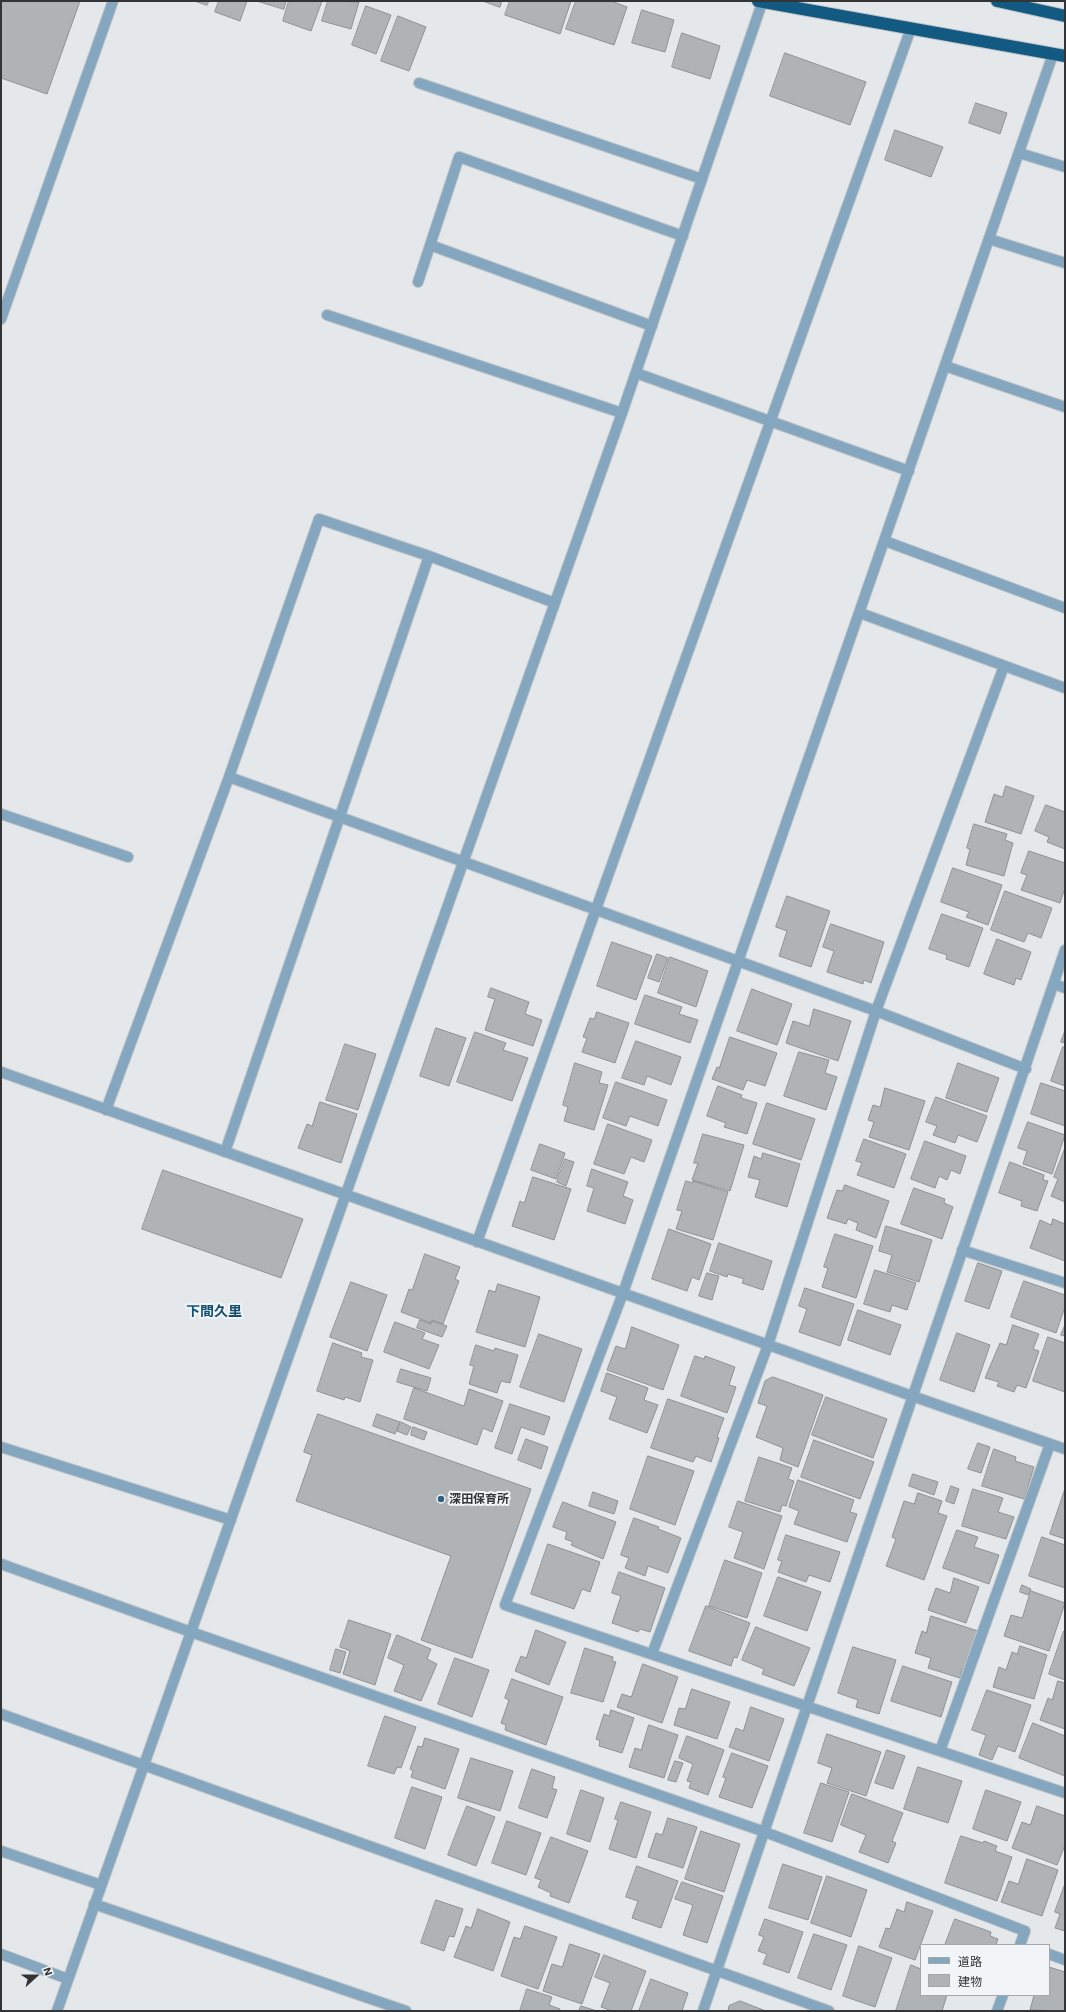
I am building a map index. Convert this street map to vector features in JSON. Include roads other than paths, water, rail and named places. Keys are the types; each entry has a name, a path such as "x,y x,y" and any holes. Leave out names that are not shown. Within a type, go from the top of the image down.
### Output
{"highway":[{"path":"997,1 1065,16"},
{"path":"760,2 1059,55"}],"street":[{"path":"1,319 113,1"},
{"path":"57,2011 636,373 760,2"},
{"path":"477,1242 911,28"},
{"path":"1059,55 1019,153 623,1294 505,1605 808,1705 1065,1793"},
{"path":"419,83 702,179"},
{"path":"1019,153 1065,167"},
{"path":"418,282 459,157 682,236"},
{"path":"989,239 1065,263"},
{"path":"430,245 652,326"},
{"path":"327,316 622,413"},
{"path":"945,366 1065,407"},
{"path":"636,373 909,470"},
{"path":"106,1110 229,778 319,519 429,556 555,604"},
{"path":"885,541 1065,608"},
{"path":"225,1152 429,556"},
{"path":"860,613 1065,688"},
{"path":"652,1654 768,1345 876,1011 1004,666"},
{"path":"229,778 876,1011 1026,1069"},
{"path":"1,814 128,857"},
{"path":"703,2011 962,1250 1026,1069 1065,950"},
{"path":"1054,984 1065,988"},
{"path":"1,1072 623,1294 1065,1449"},
{"path":"962,1250 1065,1283"},
{"path":"940,1750 1050,1444"},
{"path":"1,1447 231,1520"},
{"path":"1,1564 191,1632 765,1832 1025,1931 1021,1944"},
{"path":"1,1714 830,2011"},
{"path":"1,1851 101,1885"},
{"path":"94,1904 406,2011"},
{"path":"1,1954 68,1979"},
{"path":"1050,1954 1065,1960"},
{"path":"997,2011 1003,1996"}],"place":[{"name":"深田保育所","path":"441,1499"}],"district":[{"name":"下間久里","path":"214,1312"}]}
